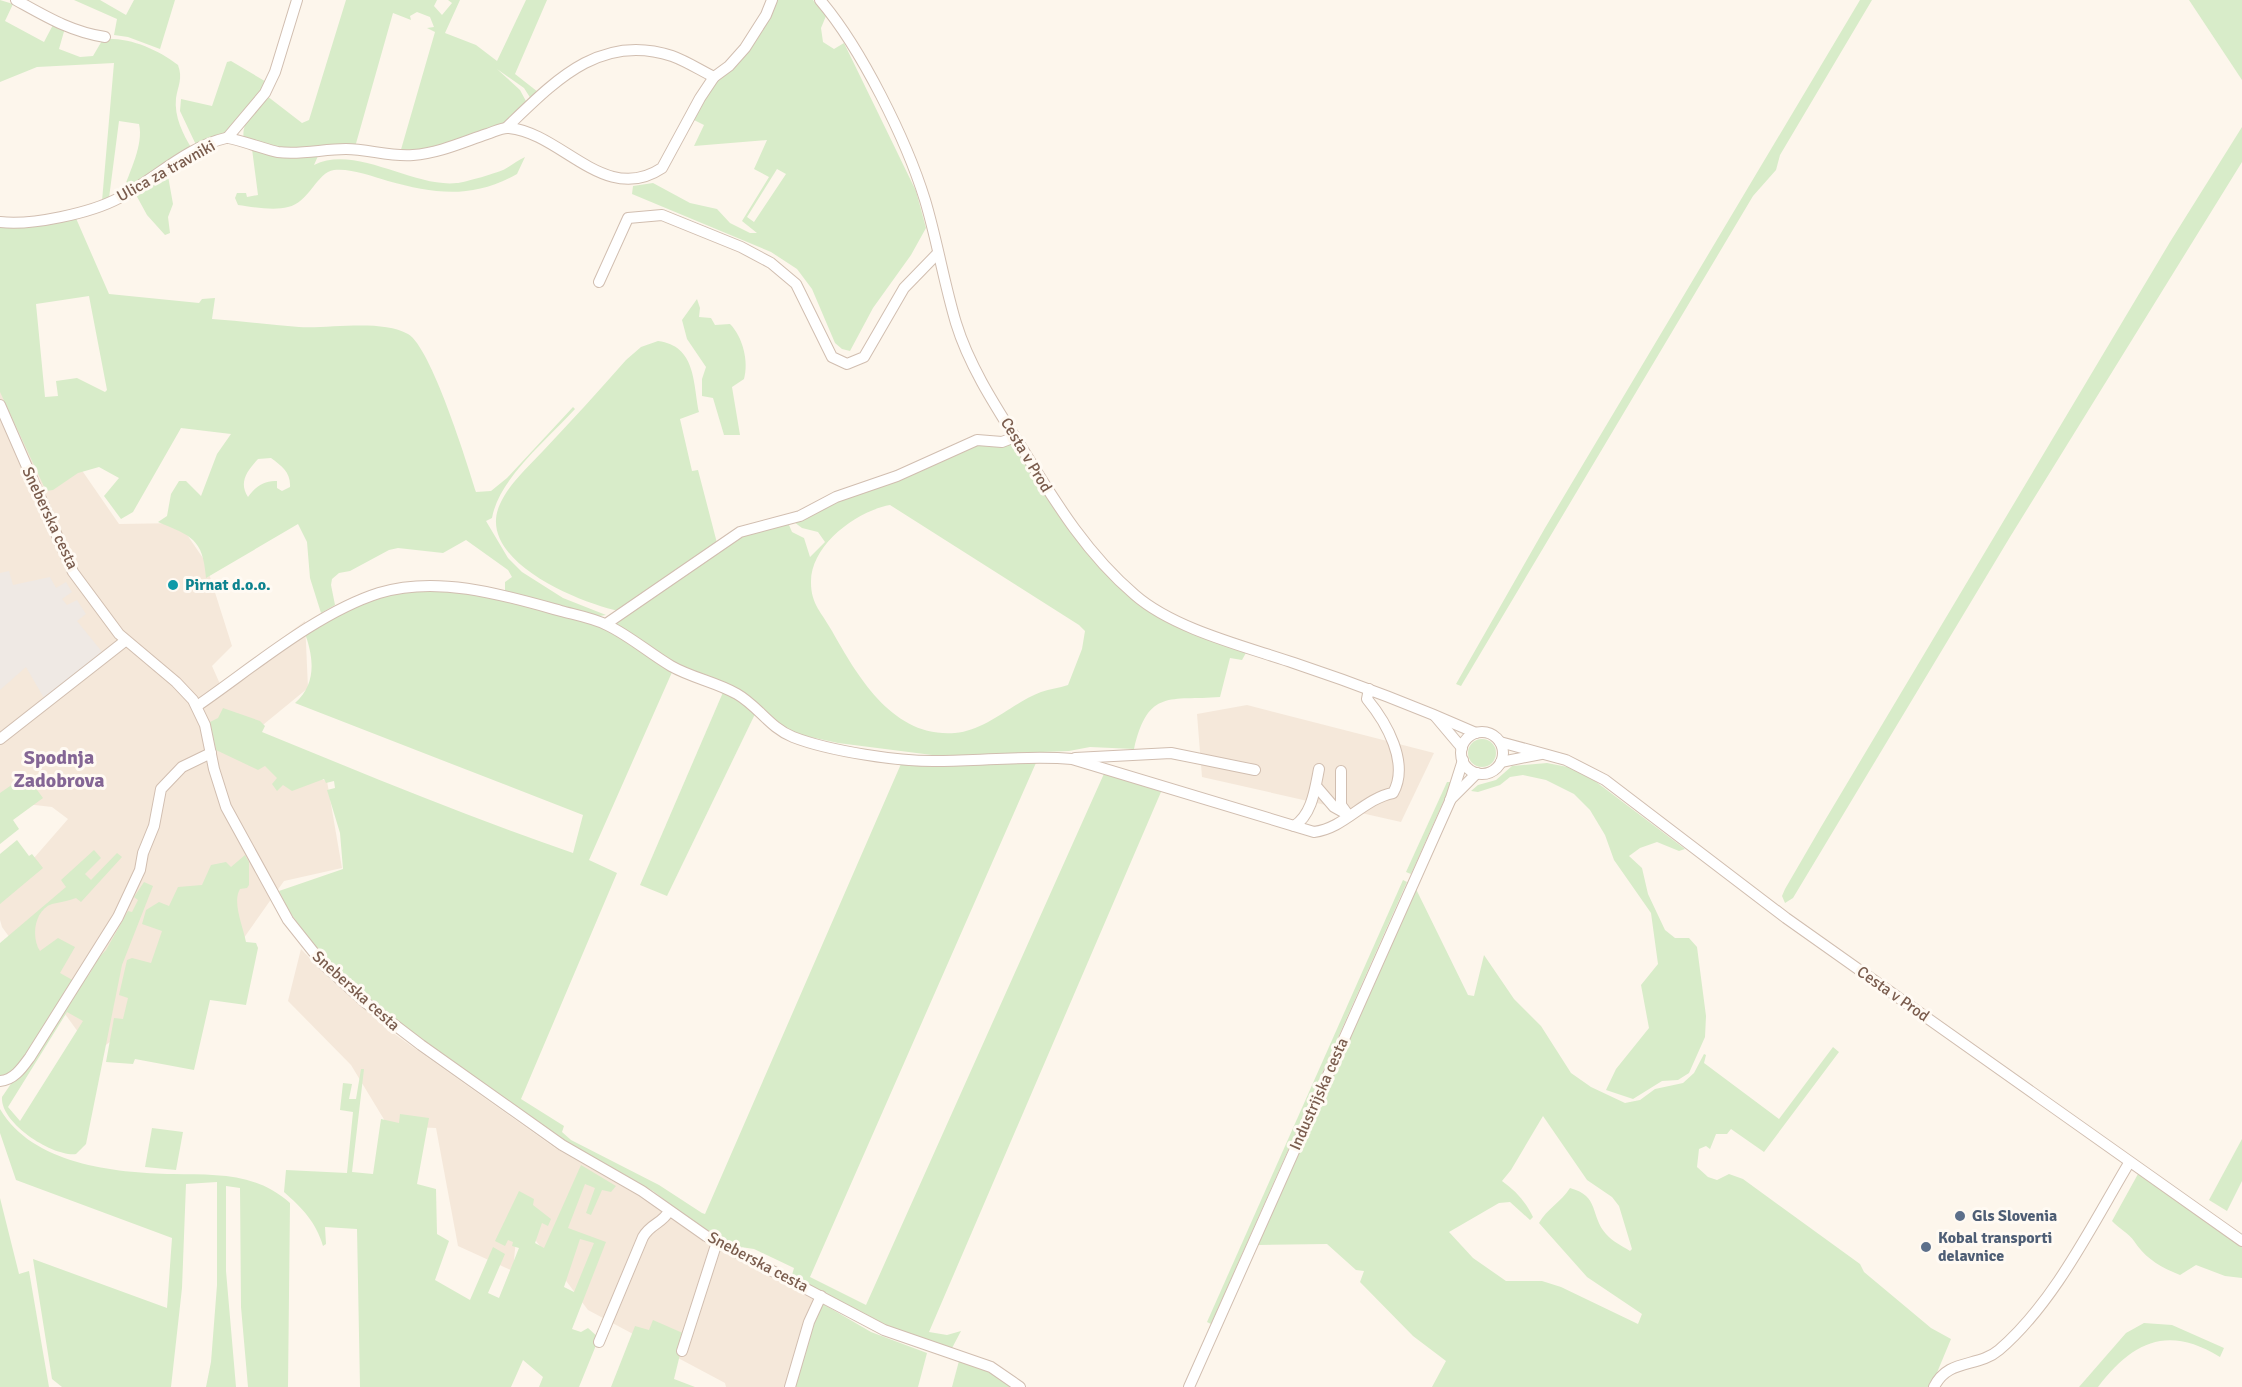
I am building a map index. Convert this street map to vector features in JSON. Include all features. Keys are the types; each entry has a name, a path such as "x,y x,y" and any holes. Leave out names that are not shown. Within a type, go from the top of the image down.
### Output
{"street":[{"path":"16,0 57,23 85,34 105,37"},
{"path":"228,138 266,93 275,72 297,0"},
{"path":"507,127 530,134 612,178 629,181 652,174 662,168 714,76 729,66 745,48 766,15 772,0"},
{"name":"Cesta v Prod","path":"820,0 839,22 892,119 925,200 937,254 966,350 1065,519 1101,562 1136,596 1170,618 1408,702 1476,733"},
{"name":"Ulica za travniki","path":"0,222 12,224 39,220 111,202 197,150 228,138 267,150 291,153 346,149 413,155 436,151 507,127 566,72 598,57 638,50 659,53 714,76"},
{"path":"599,282 628,218 662,215 741,247 771,263 796,284 832,357 848,364 864,357 904,288 937,254"},
{"name":"Sneberska cesta","path":"0,405 69,564 108,621 125,641 176,682 197,706 220,794 232,820 288,920 324,964 366,1004 562,1145 642,1191 717,1242 850,1313 906,1340 991,1367 1020,1387"},
{"path":"606,624 740,532 800,516 836,497 897,476 977,440 1002,442 1015,437"},
{"path":"197,706 318,622 347,606 398,589 417,586 452,588 508,596 606,624 672,666 737,694 751,704 771,725 815,744 873,755 936,762 1044,756 1072,759 1314,832 1324,831 1370,800 1393,793 1397,786 1395,749 1389,730 1367,699 1369,688"},
{"path":"0,739 125,641"},
{"name":"Cesta v Prod","path":"1435,716 1462,748"},
{"path":"1476,733 1492,734 1500,742 1503,752 1501,762 1494,770 1477,773 1468,768 1462,760 1462,748 1468,737 1476,733"},
{"name":"Cesta v Prod","path":"1500,742 1575,764 1605,780 1777,911 2242,1241"},
{"path":"0,1081 9,1079 19,1072 30,1057 118,917 140,870 142,853 154,826 161,789 182,767 211,753"},
{"path":"1072,759 1086,756 1172,753 1254,770"},
{"path":"1501,762 1541,754"},
{"name":"Industrijska cesta","path":"1189,1387 1450,801 1462,760"},
{"path":"1294,826 1302,821 1316,786 1319,769"},
{"path":"1341,771 1341,805 1349,816"},
{"name":"Industrijska cesta","path":"1450,801 1477,773"},
{"path":"1316,786 1334,807 1349,816"},
{"path":"1934,1387 1945,1371 1993,1355 2026,1323 2072,1262 2129,1163"},
{"path":"599,1342 648,1227 663,1220 669,1211"},
{"path":"682,1351 717,1242"},
{"path":"790,1387 809,1322 821,1296"}],"shaded area":[{"path":"0,386 81,469 119,524 179,523 205,561 232,646 212,666 220,684 305,621 308,688 231,751 327,781 342,868 284,881 241,942 94,1054 2,927 0,920 0,897 68,819 52,807 0,801"},
{"path":"9,571 13,585 50,577 56,588 66,582 72,592 62,599 67,605 77,600 86,614 77,621 103,653 45,700 26,667 0,690 0,573"},
{"path":"1247,705 1434,753 1401,822 1202,777 1197,714"},
{"path":"301,949 331,980 396,1035 555,1148 637,1195 709,1245 815,1299 786,1387 726,1387 725,1383 588,1310 518,1217 513,1271 458,1246 436,1128 388,1126 351,1065 288,1001"}],"green space":[{"path":"0,0 13,4 5,21 44,42 54,23 65,28 59,49 80,57 93,56 103,39 113,39 142,45 178,65 180,78 176,112 182,131 192,149 123,192 138,149 140,132 139,124 119,121 109,198 102,201 114,63 37,67 0,82"},
{"path":"74,0 100,0 126,15 134,0 175,0 160,49 128,37 114,35 117,19"},
{"path":"346,0 437,0 434,6 442,15 452,3 448,0 460,0 445,33 476,45 497,61 526,0 547,0 515,74 538,92 531,99 524,88 497,69 520,90 527,103 499,127 430,149 400,153 435,32 427,28 434,27 430,17 417,12 410,16 411,20 393,13 355,147 284,150 244,140 244,128 247,122 267,96 302,123 309,120"},
{"path":"777,0 813,0 826,16 821,28 823,42 834,49 844,43 916,191 926,228 911,255 873,308 850,351 842,349 835,343 812,289 797,269 771,252 632,194 633,186 653,183 690,203 717,209 730,223 750,233 757,233 742,221 769,177 754,169 767,140 694,146 704,125 692,119 707,93 733,64","holes":["777,169 786,174 754,222 747,217"]},
{"path":"1860,0 1872,0 1780,155 1776,170 1753,196 1461,686 1456,684 1545,528"},
{"path":"2189,0 2242,0 2242,80"},
{"path":"231,61 268,83 230,131 197,147 180,111 181,99 212,106 227,62"},
{"path":"2242,127 2242,162 2010,537 1793,898 1785,903 1782,896 1785,889 1821,827 2170,242"},
{"path":"252,149 318,156 314,165 330,160 366,163 440,183 461,183 481,177 505,169 525,157 517,174 500,182 469,191 422,189 354,171 334,170 323,176 302,200 288,207 270,209 238,205 235,198 237,193 246,193 247,197 258,195"},
{"path":"164,175 168,176 173,204 168,217 170,233 165,235 147,215 135,193"},
{"path":"75,216 109,294 199,303 202,299 215,298 212,319 299,327 384,327 408,334 417,343 437,382 457,433 476,492 491,491 507,478 573,407 575,409 514,474 496,503 492,518 486,521 508,558 522,572 563,598 606,615 593,617 505,591 505,582 512,577 508,570 466,540 443,553 398,548 389,550 350,571 339,573 332,579 331,585 335,605 321,613 310,578 307,542 298,524 206,578 202,554 193,540 158,522 167,516 171,494 179,481 186,481 201,496 217,454 231,434 181,428 133,512 121,519 104,496 119,478 99,467 78,473 53,490 46,491 0,392 0,225","holes":["89,296 107,390 105,392 77,378 56,381 58,396 45,397 36,304","271,458 287,474 290,487 282,491 277,488 277,481 268,482 257,487 248,497 244,486 248,472 258,459"]},
{"path":"697,299 700,308 699,317 711,318 715,325 730,324 735,329 741,343 746,365 744,379 732,387 740,435 724,435 713,398 702,396 702,379 706,367 687,339 682,320"},
{"path":"658,341 680,350 690,367 699,412 680,419 692,471 698,470 717,543 619,611 580,599 535,576 516,560 502,543 496,524 500,504 519,476 626,360 641,347"},
{"path":"1013,443 1067,527 1130,596 1247,651 1242,660 1230,658 1220,697 1175,699 1154,707 1146,716 1134,749 1090,747 1069,751 940,756 838,743 792,733 746,698 686,671 616,626 618,620 741,535 783,524 789,525 792,532 804,538 810,557 825,542 818,532 802,528 794,522 959,446","holes":["890,505 1085,631 1082,649 1068,685 1030,697 989,722 967,731 933,732 913,726 896,715 866,685 815,603 811,590 813,569 827,543 850,522 864,514"]},
{"path":"454,586 564,615 611,631 673,670 589,860 617,873 521,1099 564,1126 562,1132 571,1140 659,1185 705,1214 904,757 1039,756 810,1277 866,1305 1107,767 1164,785 929,1332 947,1335 961,1331 951,1350 896,1332 792,1275 794,1268 754,1249 734,1246 699,1227 653,1191 563,1140 436,1051 370,1000 317,950 289,911 279,891 343,869 340,833 327,790 335,788 334,781 326,783 324,779 292,791 283,785 277,791 272,784 277,778 265,766 258,770 216,750 210,722 218,718 223,708 260,721 265,726 262,732 456,810 573,853 583,815 295,703 307,687 312,670 310,651 304,631 378,592"},
{"path":"724,690 756,712 667,896 640,885"},
{"path":"1482,739 1492,743 1496,753 1492,763 1482,767 1472,763 1468,753 1472,743"},
{"path":"1547,763 1573,768 1595,781 1685,849 1679,851 1657,842 1640,848 1629,856 1642,868 1648,894 1665,930 1675,938 1689,938 1697,947 1706,1016 1705,1037 1689,1073 1678,1080 1662,1081 1633,1099 1606,1090 1616,1069 1649,1028 1641,985 1658,964 1651,913 1614,860 1605,835 1590,810 1574,794 1546,780 1523,775 1510,777 1500,785 1478,792 1471,791 1478,785 1496,780 1512,766"},
{"path":"26,775 43,798 13,820 19,829 0,844 0,793"},
{"path":"1447,782 1452,782 1411,874 1406,872"},
{"path":"17,840 29,856 32,854 43,868 0,904 0,854"},
{"path":"94,850 101,858 85,874 91,880 117,853 122,857 81,902 76,898 46,907 38,918 35,932 40,951 58,938 75,947 60,973 76,982 17,1070 0,1079 0,943 66,887 61,880"},
{"path":"245,855 249,862 249,885 247,888 240,889 237,901 246,942 256,943 258,948 246,1005 210,1000 194,1070 135,1059 133,1064 106,1062 114,1018 123,1019 128,998 119,995 127,960 132,958 151,963 162,931 142,924 146,910 159,902 169,906 178,887 202,885 211,865 226,862 231,867"},
{"path":"1403,880 1407,882 1211,1324 1207,1322"},
{"path":"144,882 153,886 122,965 86,1144 76,1154 54,1150 18,1127 9,1117 2,1097 85,975 88,976 92,970 89,968 106,950 128,911 132,912 138,900 134,897","holes":["67,1012 83,1021 20,1121 8,1107"]},
{"path":"1415,887 1468,995 1474,996 1484,955 1514,999 1541,1026 1571,1073 1591,1087 1625,1103 1640,1100 1655,1089 1683,1083 1694,1073 1704,1054 1706,1055 1704,1063 1779,1119 1833,1047 1839,1052 1764,1152 1731,1129 1727,1134 1716,1134 1710,1149 1706,1146 1699,1149 1697,1167 1708,1177 1717,1180 1729,1174 1743,1179 1860,1264 1864,1272 1931,1328 1951,1339 1931,1387 1432,1387 1446,1361 1413,1336 1360,1282 1364,1271 1356,1270 1327,1244 1258,1245","holes":["1543,1116 1587,1180 1612,1197 1619,1206 1632,1249 1630,1251 1606,1234 1586,1196 1570,1188 1539,1223 1587,1277 1642,1314 1638,1324 1561,1287 1542,1281 1506,1281 1473,1258 1449,1232 1499,1203 1510,1202 1530,1220 1533,1217 1520,1197 1502,1181"]},
{"path":"361,1069 364,1069 352,1172 373,1174 381,1119 399,1123 400,1114 429,1118 417,1184 436,1189 437,1234 449,1241 435,1280 470,1300 493,1247 505,1254 488,1293 499,1298 519,1248 512,1246 513,1242 508,1240 505,1246 495,1241 519,1191 534,1199 533,1205 551,1219 548,1226 542,1223 535,1243 544,1248 581,1165 616,1186 611,1192 602,1190 591,1215 586,1213 595,1188 585,1184 568,1228 606,1242 572,1329 581,1332 588,1328 599,1338 579,1387 539,1387 543,1377 523,1360 511,1387 360,1387 357,1229 325,1227 326,1244 323,1246 308,1216 284,1192 286,1170 347,1173 353,1112 340,1110 343,1083 352,1084 349,1099 356,1099","holes":["580,1239 594,1243 574,1292 564,1287"]},
{"path":"0,1109 14,1128 32,1142 76,1162 126,1171 234,1177 263,1186 290,1203 288,1387 248,1387 241,1307 240,1188 226,1186 226,1271 236,1387 206,1387 211,1362 217,1285 217,1182 186,1184 182,1288 171,1387 62,1387 52,1379 33,1259 167,1308 172,1238 16,1180 0,1133"},
{"path":"152,1128 183,1132 176,1170 145,1167"},
{"path":"2242,1139 2242,1181 2227,1211 2209,1200"},
{"path":"2138,1174 2242,1247 2242,1278 2225,1276 2196,1265 2180,1275 2148,1257 2130,1236 2112,1221"},
{"path":"0,1198 19,1274 29,1271 49,1387 0,1387"},
{"path":"823,1304 871,1332 927,1353 918,1387 795,1387 804,1343 812,1322"},
{"path":"653,1320 685,1334 674,1379 695,1387 611,1387 635,1326 649,1330"},
{"path":"2144,1323 2172,1325 2224,1348 2220,1357 2201,1347 2184,1342 2168,1340 2153,1343 2125,1358 2098,1387 2079,1387 2126,1333"},
{"path":"959,1361 991,1372 1014,1387 952,1387"}],"place":[{"name":"Pirnat d.o.o.","path":"173,585"},
{"name":"Gls Slovenia","path":"1960,1216"},
{"name":"Kobal transporti delavnice","path":"1926,1247"}],"district":[{"name":"Spodnja Zadobrova","path":"59,768"}]}
